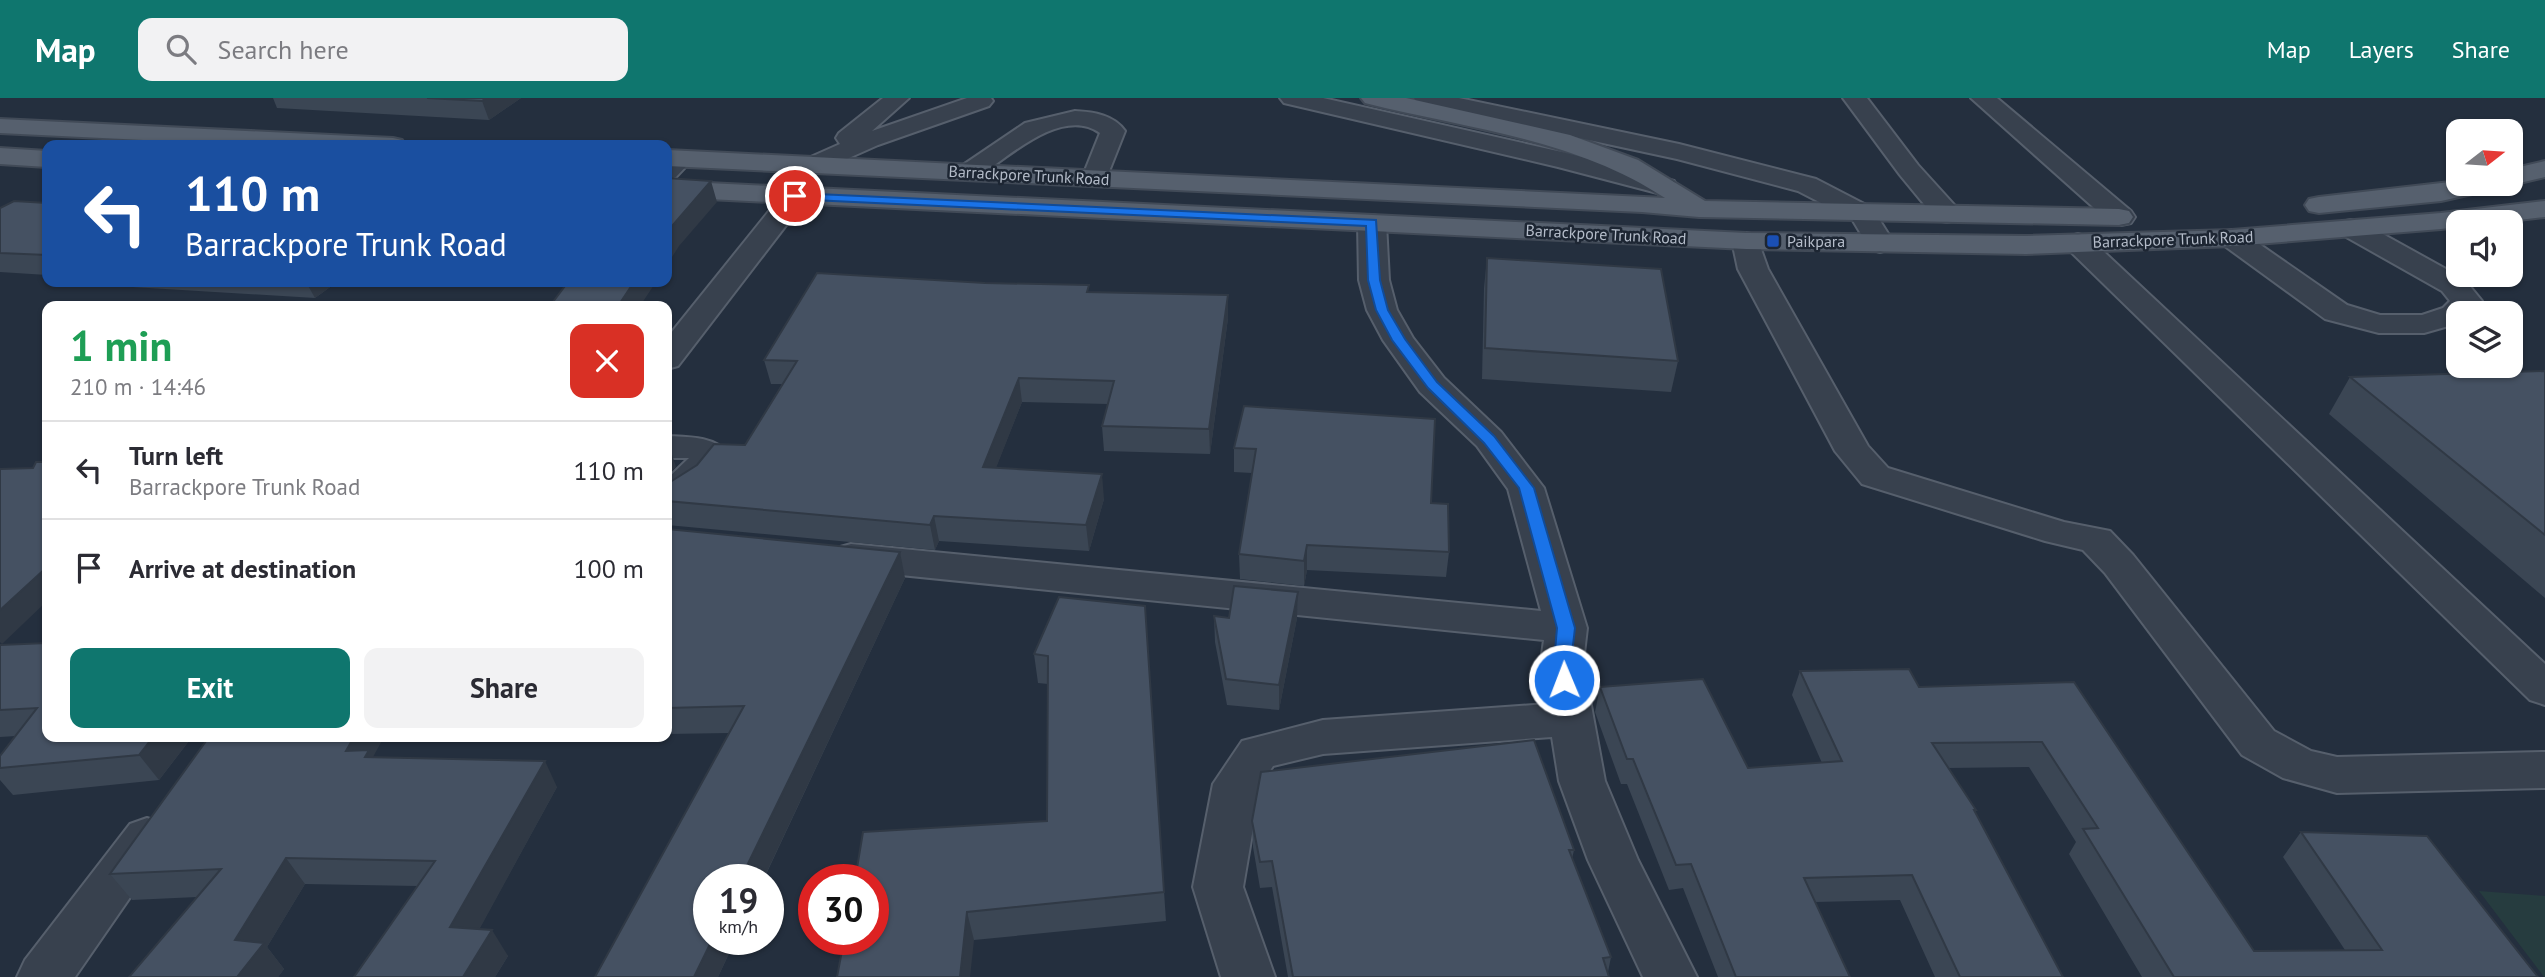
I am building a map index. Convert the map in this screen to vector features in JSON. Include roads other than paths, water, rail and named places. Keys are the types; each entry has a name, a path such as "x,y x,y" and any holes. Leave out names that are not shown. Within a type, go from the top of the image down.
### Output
{"main road":[{"path":"1373,98 1536,135 1618,161 1665,187 1746,241"},
{"path":"0,127 284,140"},
{"path":"0,156 42,159"},
{"name":"Barrackpore Trunk Road","path":"672,163 813,165 1628,203 1699,209 1861,214 2121,217 2257,211"},
{"name":"Barrackpore Trunk Road","path":"672,189 1746,241 1880,243 2078,243 2232,238 2545,209"},
{"path":"2297,207 2446,192"}],"street":[{"path":"813,165 897,98"},
{"path":"1292,98 1562,159 1665,187"},
{"path":"1426,98 1679,152 1807,185 1861,214 1880,243"},
{"path":"1855,98 1909,170 1947,214"},
{"path":"1983,98 2121,217"},
{"path":"813,165 869,141 981,101"},
{"path":"969,172 1035,128 1060,120 1084,119 1105,122 1113,131 1095,178"},
{"path":"672,353 795,196"},
{"path":"1372,223 1374,280 1382,310 1399,340 1432,385 1489,439 1526,488 1566,628 1562,662 1582,781 1613,860 1670,977"},
{"path":"2232,238 2336,312 2379,324 2424,324 2454,315 2468,301 2453,285 2351,228"},
{"path":"1746,241 1753,269 1853,451 1875,476 2059,533 2096,540 2119,564 2258,743 2299,766 2337,775 2545,770"},
{"path":"2078,243 2545,689"},
{"path":"672,447 693,448 709,453 704,466 672,494"},
{"path":"819,554 1566,628"},
{"path":"1248,977 1218,887 1237,784 1258,753 1323,737 1571,719"},
{"path":"44,977 173,801"}],"place":[{"name":"Paikpara","path":"1773,241"}]}
